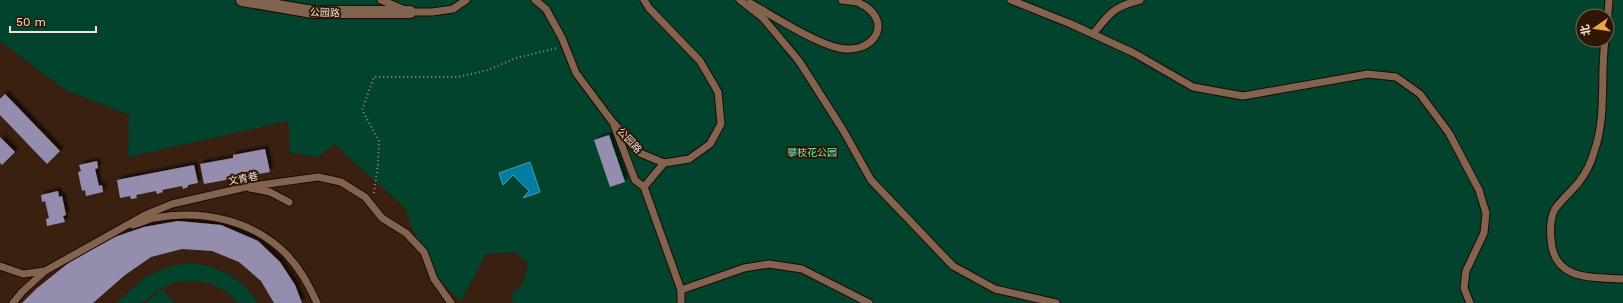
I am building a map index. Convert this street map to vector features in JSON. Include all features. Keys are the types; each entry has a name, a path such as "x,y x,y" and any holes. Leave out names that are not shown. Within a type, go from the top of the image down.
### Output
{"street":[{"name":"公园路","path":"242,0 313,12 410,12"}],"lane":[{"name":"公园路","path":"381,0 410,12 432,12 453,8 466,0"},
{"name":"公园路","path":"536,0 546,9 565,46 576,74 611,120 640,153 664,163"},
{"path":"644,0 649,8 700,61 718,92 721,124 710,144 689,159 664,163 644,187"},
{"path":"740,0 763,18 799,61 843,130 871,180 952,266 994,289 1056,303"},
{"path":"744,0 814,38 840,48 862,48 873,41 878,27 873,12 858,2 842,0"},
{"path":"1010,0 1093,34 1134,53 1193,88 1243,96 1368,74 1396,77 1420,94 1449,133 1480,195 1486,213 1484,232 1466,271 1464,288 1470,303"},
{"path":"1093,34 1111,12 1123,4 1140,0"},
{"path":"1605,48 1603,108 1595,151 1588,169 1579,183 1565,196 1555,210 1550,226 1551,243 1555,258 1565,270 1579,276 1623,279"},
{"path":"611,120 635,180 644,187 681,290 681,303"},
{"name":"文青巷","path":"0,266 23,274 45,271 145,215 172,204 246,187 318,177 341,182 365,197 382,218 406,234 424,252 434,279 451,303"},
{"path":"246,187 270,192 290,202"},
{"path":"120,230 153,218 192,215 231,220 263,235 289,257 308,284 317,303"},
{"path":"681,290 744,268 769,264 802,269 869,303"},
{"path":"13,303 22,292 45,271"}],"path":[{"path":"372,206 378,164 379,141 362,110 374,77 458,77 488,70 516,58 565,46"}],"green space":[{"name":"攀枝花公园","path":"0,0 1623,0 1623,303 513,303 511,295 524,282 528,263 514,252 486,254 461,301 427,267 405,208 334,144 319,157 290,153 288,121 128,157 129,115 65,90 0,41"},
{"path":"189,263 210,267 229,274 244,286 257,303 237,303 222,289 202,282 191,281 170,284 156,291 141,303 116,303 147,276 168,267"},
{"path":"162,289 174,303 146,303"}],"water":[{"path":"530,162 540,192 523,198 529,191 513,175 503,185 499,173"}],"building":[{"path":"5,94 60,151 47,164 0,115 0,99"},
{"path":"609,135 625,182 610,187 594,140"},
{"path":"0,137 15,152 2,165 0,163"},
{"path":"265,149 270,172 204,184 200,164 233,158 233,155"},
{"path":"97,161 98,168 95,169 99,186 102,185 103,192 86,196 85,190 82,191 78,172 81,171 79,165"},
{"path":"194,165 198,183 188,185 188,187 183,189 182,186 162,190 163,192 157,194 156,191 136,195 137,198 131,199 130,196 120,198 117,180"},
{"path":"58,191 59,197 62,196 66,215 63,216 65,222 47,226 46,219 49,218 45,201 42,202 41,195"},
{"path":"178,221 221,225 258,241 280,262 295,285 302,303 274,303 261,281 239,262 212,251 182,249 151,257 125,275 93,303 22,303 36,289 71,261 103,241 144,227"}]}
